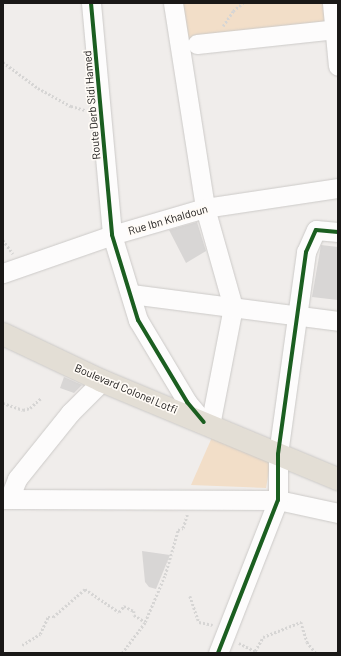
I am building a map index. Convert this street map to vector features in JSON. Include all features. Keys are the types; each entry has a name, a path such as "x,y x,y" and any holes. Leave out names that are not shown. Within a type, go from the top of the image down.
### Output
{"main road":[{"name":"Boulevard Colonel Lotfi","path":"3,334 102,381 338,479"}],"street":[{"name":"Route Derb Sidi Hamed","path":"91,3 112,235 138,320 187,402 207,424"},
{"path":"173,3 205,208 233,306 207,424"},
{"path":"332,3 336,29 338,66"},
{"path":"196,44 336,29"},
{"name":"Rue Ibn Khaldoun","path":"3,273 112,235 205,208 338,188"},
{"path":"222,639 278,500 278,454 306,252 316,230 338,232"},
{"path":"131,294 233,306 338,321"},
{"path":"102,381 70,413 17,479 6,499 278,500 337,513"}],"path":[{"path":"219,42 228,17 243,3"},
{"path":"3,62 38,88 71,106 102,116"},
{"path":"3,403 24,410 30,408 41,398"},
{"path":"122,653 146,622 165,575 178,530 183,528 187,515 187,499"},
{"path":"22,645 40,634 48,617 53,617 85,589 119,612 124,606 134,611 134,615 146,622"},
{"path":"190,596 199,622 222,639 255,651 263,637 301,622 307,642 316,653"}],"shaded area":[{"path":"174,3 330,3 333,33 180,51"},
{"path":"213,435 271,459 266,488 191,485"}],"building":[{"path":"197,222 206,251 186,263 169,230"},
{"path":"321,245 338,247 338,300 312,297"},
{"path":"64,377 82,385 74,393 60,388"},
{"path":"142,551 170,555 156,589 149,587 145,582"}],"cycle path":[{"path":"91,3 112,235 138,320 187,402 204,422"},
{"path":"218,653 278,500 278,454 306,252 316,230 338,232"}]}
